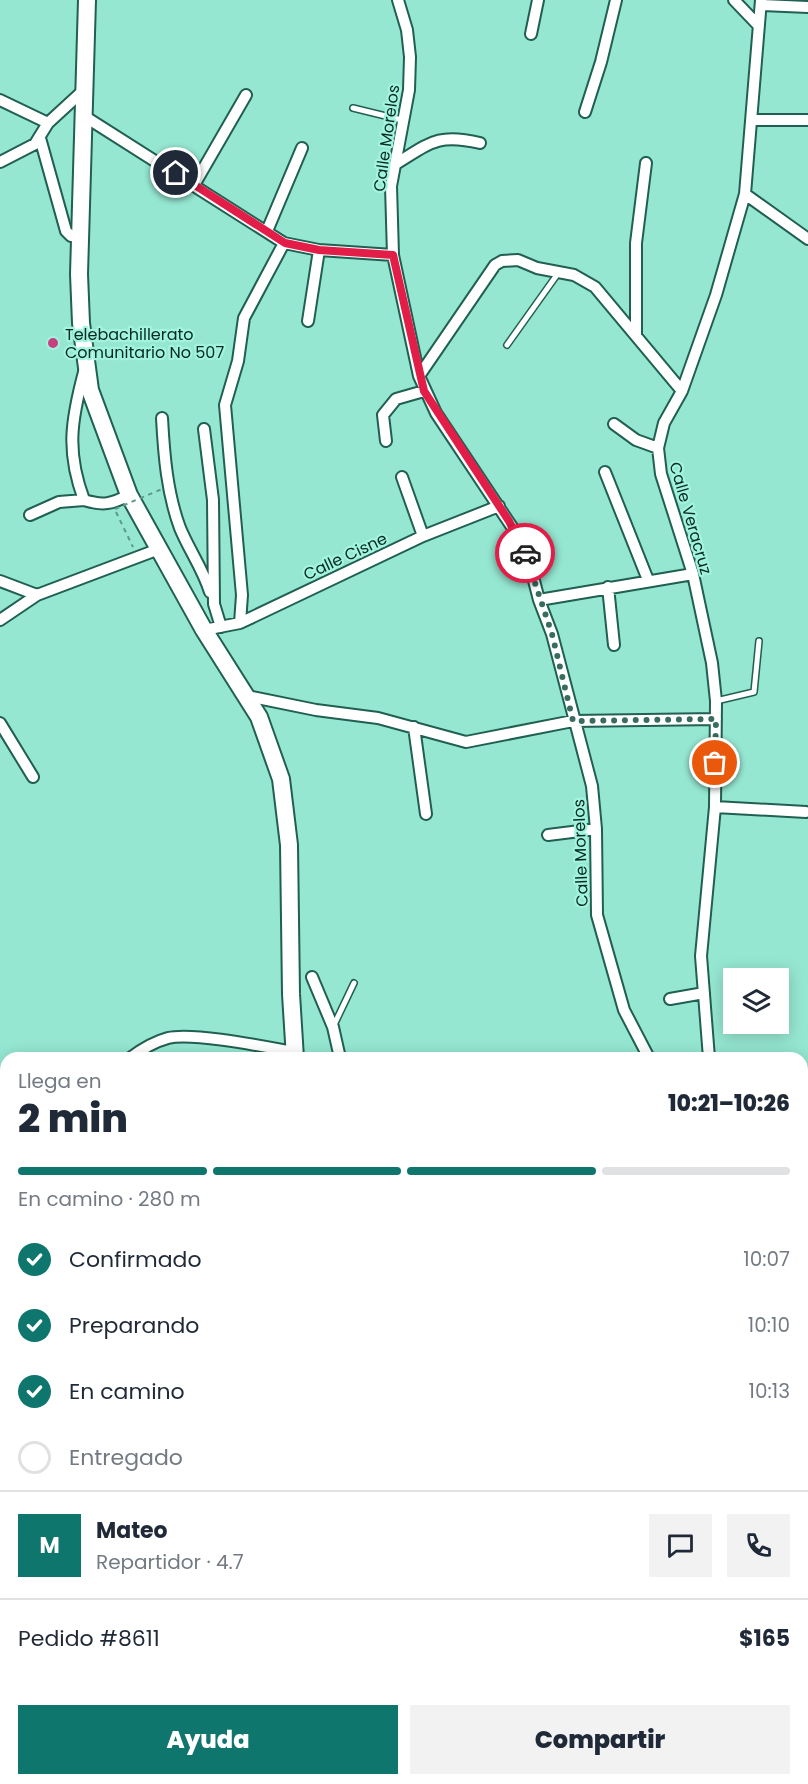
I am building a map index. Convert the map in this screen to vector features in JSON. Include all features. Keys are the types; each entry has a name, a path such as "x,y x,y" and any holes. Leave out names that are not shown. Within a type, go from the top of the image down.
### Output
{"main road":[{"path":"87,0 80,237 80,307 86,366 96,412 129,495 204,630 247,696 271,747 287,811 295,1052"}],"street":[{"name":"Calle Morelos","path":"398,0 407,30 410,57 409,90 391,186 393,255 419,376 424,391 518,536 531,569 539,600 552,634 573,721 592,786 596,829 597,915 624,1010 646,1052"},
{"path":"531,34 538,0"},
{"path":"585,112 602,62 616,0"},
{"path":"734,0 758,26"},
{"path":"761,2 808,7"},
{"name":"Calle Veracruz","path":"709,1052 701,956 703,913 715,807 716,701 712,663 693,574 661,474 658,448 664,423 682,391 716,295 745,194 753,120 761,2"},
{"path":"0,162 28,149 40,138 48,123 85,88"},
{"path":"194,185 246,95"},
{"path":"0,100 48,123"},
{"path":"84,116 285,243 319,250 393,255"},
{"path":"753,120 808,120"},
{"path":"40,138 66,231 71,236 80,237"},
{"path":"394,165 440,139 456,138 480,143"},
{"path":"267,231 302,148"},
{"path":"636,334 636,243 646,163"},
{"path":"745,194 808,239"},
{"path":"240,623 242,595 225,405 238,361 243,318 285,243"},
{"path":"308,321 319,250"},
{"path":"419,376 495,265 502,261 518,260 585,279 636,334 682,391"},
{"path":"84,500 72,460 71,434 86,366"},
{"path":"386,441 382,415 396,399 424,391"},
{"path":"162,418 164,451 173,504 181,529 203,570 221,627"},
{"path":"614,424 636,440 658,448"},
{"path":"204,429 213,500 214,603"},
{"path":"605,472 648,580"},
{"path":"402,477 423,536"},
{"path":"30,515 59,502 84,500 107,505 129,495"},
{"name":"Calle Cisne","path":"204,630 240,623 423,536 499,506"},
{"path":"0,620 38,595 159,549"},
{"path":"539,600 693,574"},
{"path":"0,581 38,595"},
{"path":"608,587 614,645"},
{"path":"247,696 414,727 452,740 466,742 573,721 716,719"},
{"path":"0,723 33,777"},
{"path":"414,727 426,814"},
{"path":"715,807 806,812"},
{"path":"548,836 596,829"},
{"path":"312,977 333,1027 339,1052"},
{"path":"670,999 704,993"},
{"path":"139,1052 149,1045 170,1038 230,1042 280,1052"}],"lane":[{"path":"353,108 402,120"},
{"path":"507,345 559,272"},
{"path":"716,701 754,692 759,641"},
{"path":"333,1027 354,983"}],"path":[{"path":"138,558 115,509 162,489"}],"way so far":[{"path":"525,553 552,634 573,721 716,719 715,763"}],"place":[{"name":"Telebachillerato Comunitario No 507","path":"53,343"}],"route":[{"path":"176,173 285,243 319,250 393,255 424,391 509,521 525,553"}]}
